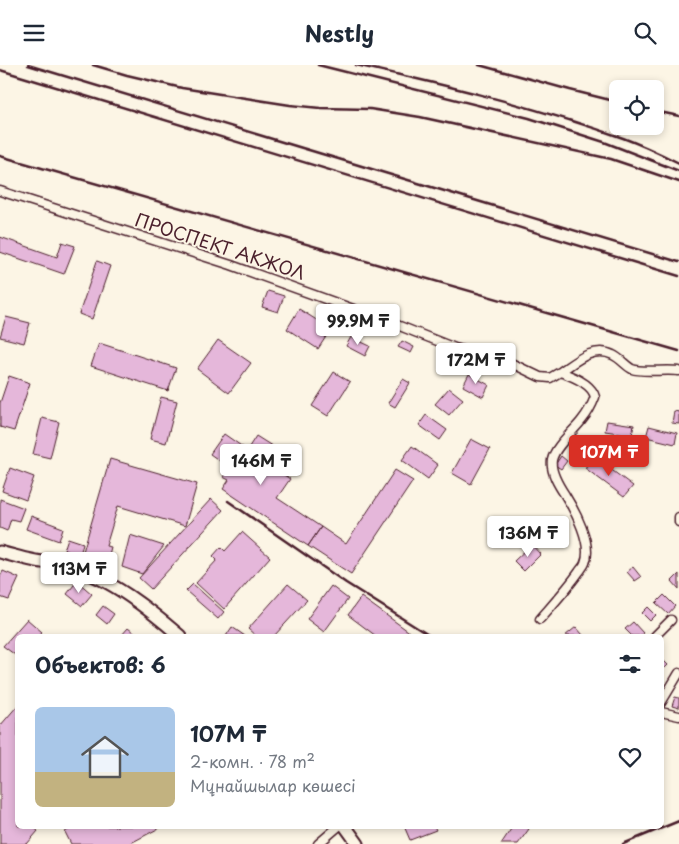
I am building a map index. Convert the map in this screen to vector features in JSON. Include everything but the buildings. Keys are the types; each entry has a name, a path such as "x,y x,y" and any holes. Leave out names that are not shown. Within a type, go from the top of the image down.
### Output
{"main road":[{"path":"0,552 73,568 94,575 156,615 178,634"},
{"path":"347,829 358,844"}],"street":[{"name":"ПРОСПЕКТ АКЖОЛ","path":"0,191 231,265 384,320 455,348 509,362 540,377 550,378 560,372 582,381 594,392 595,397 583,419 555,453 552,459 552,466 555,477 582,526 586,541 586,562 570,585 540,619"},
{"path":"560,372 588,354 599,352 612,354 624,361 632,369 679,371"},
{"path":"679,517 679,522"},
{"path":"657,634 671,620"},
{"path":"664,698 679,673"},
{"path":"664,713 679,716"},
{"path":"318,844 336,829"}],"railway":[{"path":"28,65 679,262"},
{"path":"93,65 182,88 290,105 370,109 420,117 611,159 679,182"},
{"path":"318,65 529,118 604,142 679,171"},
{"path":"356,65 457,89 557,116 630,141 679,163"},
{"path":"479,65 609,100"},
{"path":"0,70 679,276"},
{"path":"664,113 679,116"},
{"path":"0,156 679,351"},
{"path":"228,501 346,583 427,634"},
{"path":"664,827 679,821"},
{"path":"623,844 660,829"}]}
